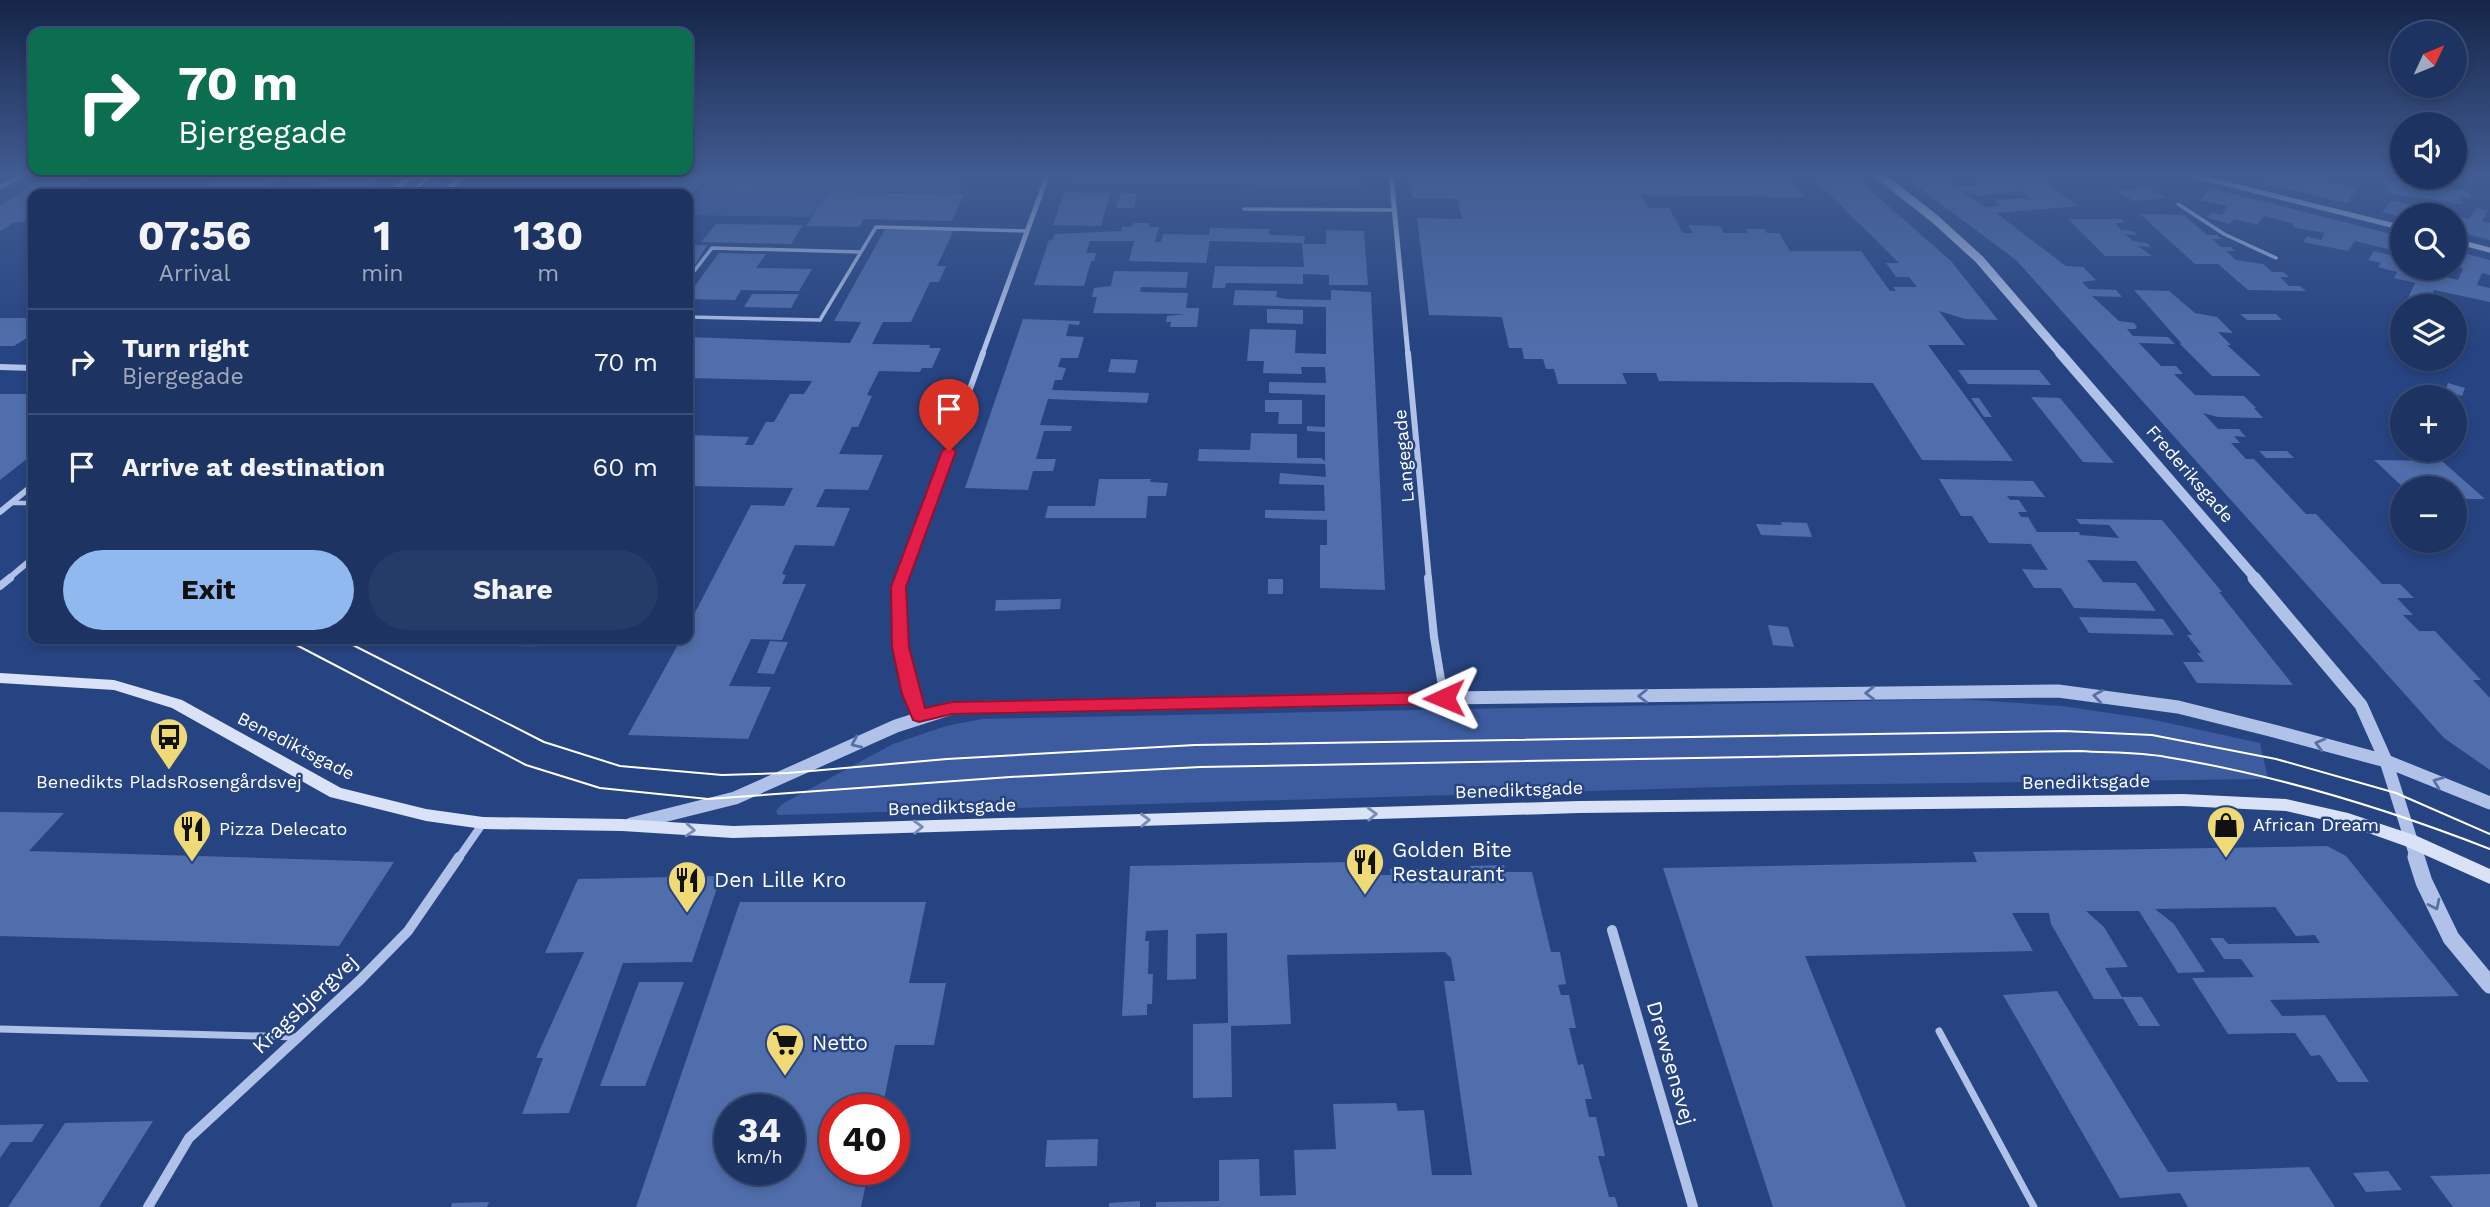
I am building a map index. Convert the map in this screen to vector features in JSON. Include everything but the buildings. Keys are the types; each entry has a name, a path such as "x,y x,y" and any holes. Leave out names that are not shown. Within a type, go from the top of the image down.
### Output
{"main road":[{"name":"Benediktsgade","path":"0,678 114,685 177,704 336,793 426,815 483,823 622,825 733,832 1579,807 2183,800 2286,804 2348,819 2411,841 2490,877"}],"street":[{"name":"Langegade","path":"1397,230 1434,638 1444,698"},
{"name":"Frederiksgade","path":"1947,230 1979,259 2015,300 2324,658 2361,705 2386,761 2424,882 2451,938 2490,985"},
{"path":"919,716 911,694 901,647 898,587 1027,231"},
{"path":"2467,244 2490,250"},
{"path":"0,368 28,368"},
{"path":"0,512 28,489"},
{"path":"0,586 28,562"},
{"name":"Benediktsgade","path":"622,825 682,814 735,798 919,716 952,708 1444,698 2058,691 2178,707 2386,761 2490,803"},
{"name":"Kragsbjergvej","path":"148,1207 189,1138 360,981 408,931 483,823"},
{"name":"Drewsensvej","path":"1612,930 1693,1207"}],"lane":[{"path":"693,317 820,320 874,230"},
{"path":"1002,230 1027,231"},
{"path":"2218,230 2276,258"},
{"path":"693,273 712,248 861,251"},
{"path":"11,503 28,503"},
{"path":"0,1029 297,1037"},
{"path":"1939,1031 2034,1207"}],"shaded area":[{"path":"502,644 558,644 533,646"},
{"path":"1959,699 2062,706 2150,719 2260,743 2268,779 1791,785 778,815 776,811 782,804 893,744 946,726 982,719"}],"tram line":[{"path":"295,644 526,765 600,788 708,799 1010,777 1200,767 2080,751 2155,755 2249,773 2330,794 2490,849"},
{"path":"351,644 544,742 620,766 722,775 788,773 947,759 1195,745 2064,731 2152,735 2276,759 2396,793 2490,834"}],"place":[{"name":"Benedikts PladsRosengårdsvej","path":"169,771"},
{"name":"African Dream","path":"2226,859"},
{"name":"Pizza Delecato","path":"192,863"},
{"name":"Golden Bite Restaurant","path":"1365,896"},
{"name":"Den Lille Kro","path":"687,914"},
{"name":"Netto","path":"785,1077"}],"route":[{"path":"949,451 898,587 901,647 911,694 919,716 952,708 1444,698"}]}
